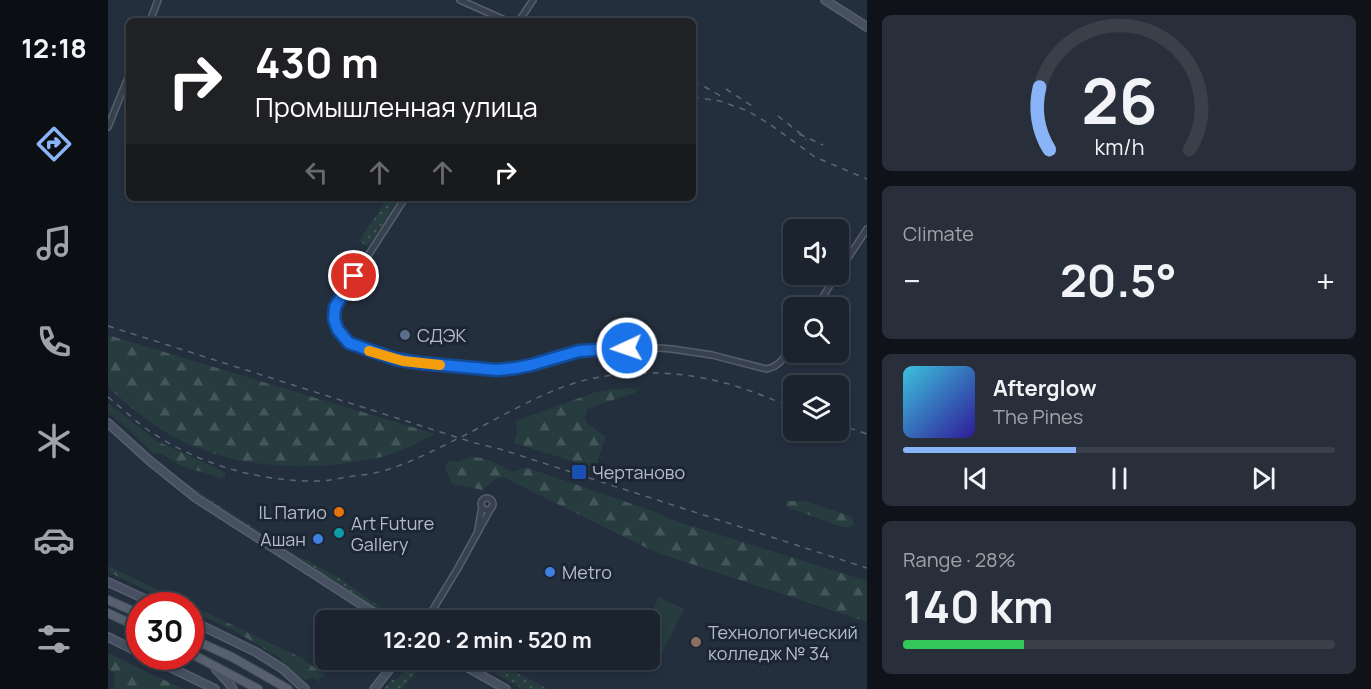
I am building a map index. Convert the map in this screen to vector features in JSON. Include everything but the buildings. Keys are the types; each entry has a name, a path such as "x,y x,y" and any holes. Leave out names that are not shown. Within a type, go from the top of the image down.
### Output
{"main road":[{"path":"825,0 867,27"},
{"path":"108,423 196,498 370,610"},
{"path":"108,582 130,592"},
{"path":"108,600 126,608"},
{"path":"108,613 126,621"},
{"path":"204,627 256,652 283,669 305,689"},
{"path":"108,638 126,646"},
{"path":"204,644 288,689"},
{"path":"204,660 258,689"},
{"path":"209,662 232,689"},
{"path":"175,670 215,689"},
{"path":"374,689 389,670"},
{"path":"472,670 506,689"}],"street":[{"path":"151,18 158,0"},
{"path":"460,0 500,18"},
{"path":"521,18 533,0"},
{"path":"108,127 126,82"},
{"path":"403,201 335,307 334,319 338,330 344,339 357,347 403,361 497,370 523,367 588,350 646,347 712,355 761,369 772,368 783,358"},
{"path":"849,257 867,229"},
{"path":"432,610 477,534 491,508 493,503 491,499 484,498 481,502 477,534"},
{"path":"482,507 485,510 491,508"}],"green space":[{"path":"386,201 398,201 369,245 359,241"},
{"path":"108,335 435,434 391,454 333,465 280,466 253,463 202,450 159,428 108,387"},
{"path":"625,388 637,390 633,394 587,409 585,419 588,424 606,437 595,468 514,443 517,433 516,421 596,392"},
{"path":"108,403 157,441 225,472 225,477 221,479 187,468 161,453 154,454 108,413"},
{"path":"470,457 481,458 512,472 525,468 531,469 658,513 669,519 867,581 867,622 655,552 503,477 497,478 482,490 451,483 445,465 451,461 458,462"},
{"path":"186,485 291,552 336,576 385,610 379,610"},
{"path":"786,501 804,501 851,516 854,524 842,527 787,507"},
{"path":"108,566 163,592 150,592 108,572"},
{"path":"659,597 684,609 662,653 660,652 660,610 652,610"},
{"path":"204,612 300,657 326,676 319,679 321,683 313,677 304,680 278,657 235,631 204,617"},
{"path":"108,653 126,662 126,670 143,670 183,689 114,689 115,674 108,669"},
{"path":"405,670 418,670 402,689 384,689 392,679 395,681"},
{"path":"489,670 511,670 548,689 523,689"}],"railway":[{"path":"696,84 724,98"},
{"path":"726,89 755,108"},
{"path":"696,97 720,101 748,111 815,157 867,179"},
{"path":"778,116 806,140"},
{"path":"799,134 823,145"},
{"path":"108,326 500,449 867,568"},
{"path":"108,397 154,434 192,455 234,470 299,481 321,481 376,473 402,465 548,393 600,377 647,373 694,376 734,385 783,403"},
{"path":"849,428 867,434"}],"slow traffic":[{"path":"369,351 403,361 440,365"}],"place":[{"name":"СДЭК","path":"405,335"},
{"name":"Чертаново","path":"579,472"},
{"name":"IL Патио","path":"339,512"},
{"name":"Art Future Gallery","path":"339,533"},
{"name":"Ашан","path":"318,539"},
{"name":"Metro","path":"550,572"},
{"name":"Технологический колледж № 34","path":"696,642"}],"route":[{"path":"354,276 335,307 334,319 338,330 349,343 395,359 497,370 531,365 579,351 627,348"}]}
